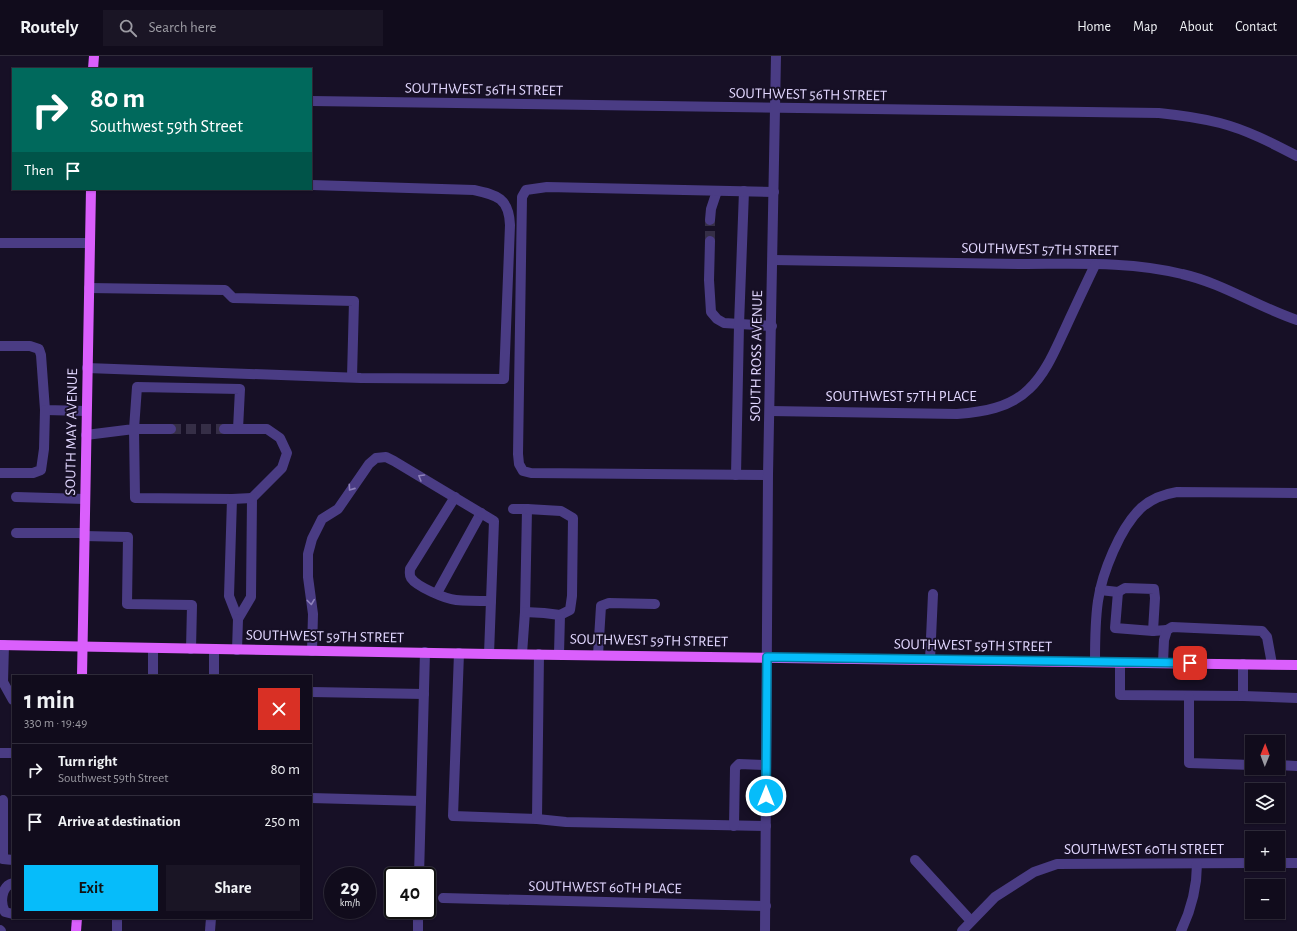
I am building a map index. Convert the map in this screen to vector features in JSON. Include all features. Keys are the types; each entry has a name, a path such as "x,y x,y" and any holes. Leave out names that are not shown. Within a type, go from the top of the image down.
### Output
{"main road":[{"path":"93,68 94,56"},
{"name":"SOUTH MAY AVENUE","path":"82,675 91,190"},
{"name":"SOUTHWEST 59TH STREET","path":"2,645 489,654 1297,664"},
{"path":"76,931 77,919"}],"street":[{"name":"SOUTH ROSS AVENUE","path":"765,931 768,475 776,56"},
{"name":"SOUTHWEST 56TH STREET","path":"312,101 1174,115 1214,122 1241,130 1297,156"},
{"path":"87,368 352,377 504,379 509,213 503,201 492,194 474,190 312,185"},
{"path":"768,475 532,473 523,471 519,464 522,197 526,190 547,187 774,192"},
{"path":"710,220 711,208 717,191"},
{"path":"736,475 739,325 744,191"},
{"path":"710,241 709,280 712,312 717,319 724,323 739,325 772,326"},
{"path":"0,243 90,243"},
{"name":"SOUTHWEST 57TH STREET","path":"773,260 1095,265 1149,268 1202,279 1279,314 1297,320"},
{"name":"SOUTHWEST 57TH PLACE","path":"770,411 958,414 980,412 1014,400 1028,390 1039,377 1051,357 1095,265"},
{"path":"89,288 225,290 233,298 354,301 352,377"},
{"path":"0,346 30,346 38,349 41,354 45,410 44,449 41,470 33,473 0,473"},
{"path":"224,429 238,429 267,429 280,438 287,453 282,468 252,498 135,498 134,429 137,386 240,389 238,429"},
{"path":"45,410 86,411"},
{"path":"86,435 134,429 171,429"},
{"path":"312,651 313,614 308,577 308,554 312,538 322,519 338,509 369,464 376,458 386,457 394,460 494,520 489,654"},
{"path":"1095,662 1096,615 1100,590 1108,563 1129,524 1142,507 1158,497 1177,492 1297,493"},
{"path":"16,497 85,498"},
{"path":"455,497 410,569 410,575 417,584 455,600 491,601"},
{"path":"238,619 251,597 252,498"},
{"path":"232,499 229,596 238,619 237,650"},
{"path":"513,509 561,511 573,518 572,596 570,610 560,615 525,612"},
{"path":"522,654 525,612 527,509"},
{"path":"437,593 481,512"},
{"path":"16,533 84,534 128,537 127,604 192,605 191,649"},
{"path":"1100,590 1118,592 1125,588 1154,589 1153,631"},
{"path":"1118,592 1115,628 1153,631 1167,630 1172,627 1262,630 1267,637 1272,664"},
{"path":"930,660 933,594"},
{"path":"598,655 601,606 609,603 655,604"},
{"path":"559,654 560,615"},
{"path":"1163,663 1164,640 1167,630"},
{"path":"2,645 2,679 12,698"},
{"path":"153,648 153,675"},
{"path":"214,649 214,675"},
{"path":"419,867 425,652"},
{"path":"459,653 452,816 536,819 566,822 766,826"},
{"path":"536,819 539,654"},
{"path":"1120,662 1120,695 1297,698"},
{"path":"1243,664 1243,696"},
{"path":"312,692 424,694"},
{"path":"1189,696 1189,763 1245,765"},
{"path":"0,753 12,753"},
{"path":"734,826 735,768 739,764 766,765"},
{"path":"1285,766 1297,766"},
{"path":"312,798 421,801"},
{"path":"5,800 3,859 12,860"},
{"path":"915,860 971,921"},
{"name":"SOUTHWEST 60TH STREET","path":"962,931 995,896 1034,872 1057,864 1245,863"},
{"path":"1285,863 1297,863"},
{"path":"1181,931 1191,905 1197,880 1197,864"},
{"path":"12,882 5,887 2,896 3,908 5,912 12,914"},
{"name":"SOUTHWEST 60TH PLACE","path":"444,898 766,906"},
{"path":"117,919 117,931"},
{"path":"210,931 211,919"},
{"path":"418,919 418,931"}],"tunnel":[{"path":"710,220 710,241"},
{"path":"171,429 224,429"}],"route":[{"path":"766,796 767,657 1190,663"}]}
